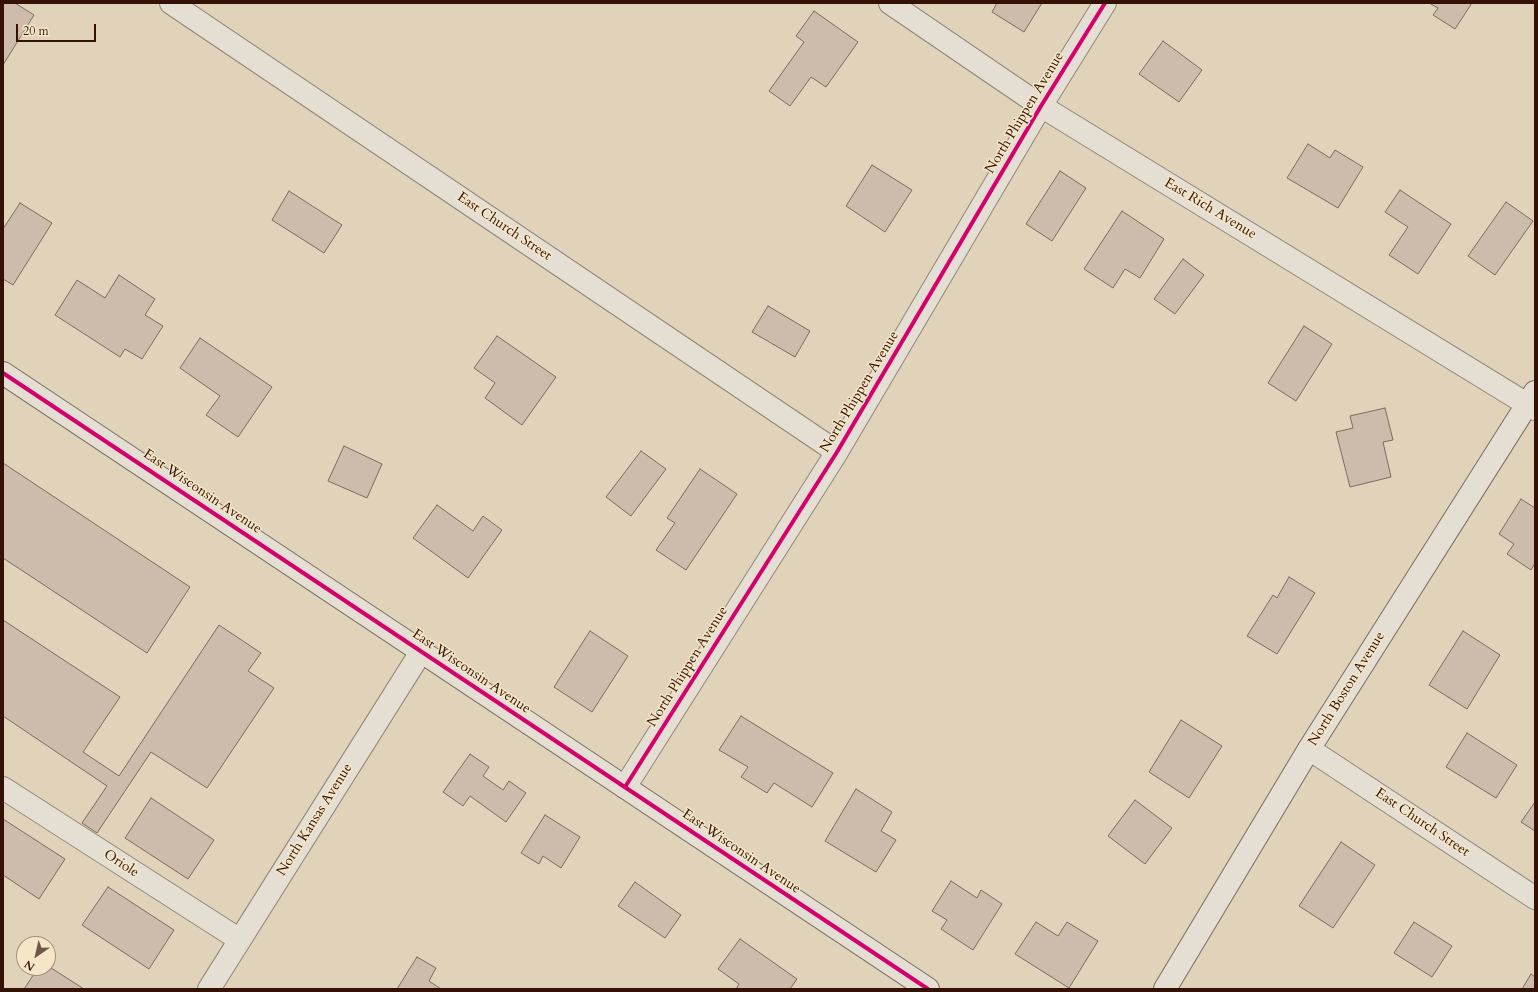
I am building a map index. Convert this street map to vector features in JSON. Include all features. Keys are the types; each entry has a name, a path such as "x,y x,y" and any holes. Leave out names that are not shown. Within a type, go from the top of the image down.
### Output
{"street":[{"name":"East Church Street","path":"171,3 837,452"},
{"name":"East Rich Avenue","path":"890,3 1041,106 1533,401"},
{"name":"North Phippen Avenue","path":"625,788 837,452 1041,106 1106,3"},
{"name":"East Wisconsin Avenue","path":"3,373 928,989"},
{"name":"North Boston Avenue","path":"1165,989 1309,749 1533,401"},
{"name":"North Kansas Avenue","path":"210,989 421,652"},
{"name":"East Church Street","path":"1309,749 1535,898"},
{"name":"Oriole","path":"3,788 240,940"}],"building":[{"path":"3,3 15,3 34,15 3,65"},
{"path":"997,3 1042,3 1024,32 992,12"},
{"path":"1429,3 1472,3 1455,29 1433,15 1438,8"},
{"path":"814,11 858,42 826,87 811,77 790,106 769,91 804,42 796,36"},
{"path":"1163,41 1202,70 1179,102 1139,74"},
{"path":"1308,144 1330,158 1335,150 1363,167 1338,208 1287,178"},
{"path":"872,165 912,190 885,232 846,206"},
{"path":"1060,171 1086,188 1052,241 1026,224"},
{"path":"1400,190 1451,224 1418,274 1389,255 1408,227 1385,212"},
{"path":"289,191 342,225 324,253 272,220"},
{"path":"1506,202 1533,221 1495,275 1468,256"},
{"path":"20,203 52,223 13,285 3,279 3,229"},
{"path":"1122,211 1164,239 1140,278 1125,269 1113,288 1084,269"},
{"path":"1183,259 1204,275 1175,314 1154,299"},
{"path":"119,275 155,299 145,315 163,326 142,359 125,349 120,357 55,315 77,280 105,298"},
{"path":"768,306 810,331 795,357 752,332"},
{"path":"1304,326 1332,344 1296,401 1268,383"},
{"path":"497,336 556,377 522,425 485,398 495,383 474,368"},
{"path":"200,338 272,387 238,437 206,415 220,396 180,368"},
{"path":"1385,408 1393,440 1383,442 1391,477 1350,487 1336,432 1353,428 1350,416"},
{"path":"344,446 382,464 367,498 328,481"},
{"path":"641,451 666,469 631,516 606,497"},
{"path":"3,463 190,587 147,653 3,558"},
{"path":"700,469 737,494 686,570 656,550 675,523 667,518"},
{"path":"1521,499 1535,508 1535,563 1531,570 1507,554 1514,544 1499,534"},
{"path":"437,505 473,531 483,516 502,530 468,578 413,538"},
{"path":"1289,577 1315,593 1277,654 1247,636 1273,595 1277,598"},
{"path":"3,620 120,697 83,752 119,776 219,625 261,653 248,671 274,688 207,788 151,752 97,833 82,823 107,786 3,716"},
{"path":"590,631 628,656 592,712 554,687"},
{"path":"1463,631 1500,655 1467,709 1429,685"},
{"path":"741,716 833,773 812,807 774,783 767,793 741,777 748,767 719,750"},
{"path":"1181,720 1222,746 1189,798 1149,772"},
{"path":"1467,733 1517,765 1496,798 1446,767"},
{"path":"470,754 489,767 483,776 503,790 509,781 526,793 506,822 470,796 463,806 443,792"},
{"path":"856,789 892,812 881,831 896,840 876,872 825,841"},
{"path":"151,798 214,840 188,879 125,838"},
{"path":"1135,800 1172,828 1145,864 1108,836"},
{"path":"1535,802 1535,831 1521,822"},
{"path":"545,815 580,837 561,868 543,856 539,864 521,853"},
{"path":"3,819 65,859 39,899 3,875"},
{"path":"1341,842 1375,865 1333,928 1299,906"},
{"path":"951,881 977,898 981,890 1002,904 973,950 941,929 947,920 932,911"},
{"path":"635,882 681,915 665,938 618,906"},
{"path":"108,887 174,930 149,969 82,925"},
{"path":"1036,922 1058,936 1067,922 1098,941 1069,988 1015,954"},
{"path":"1414,922 1452,946 1432,977 1394,953"},
{"path":"740,939 797,979 790,989 736,989 739,984 718,969"},
{"path":"417,957 436,968 429,981 441,989 397,989"},
{"path":"56,971 84,989 24,989 33,976 56,976"},
{"path":"1531,974 1535,977 1535,989 1522,989"}],"cycle path":[{"path":"625,787 837,452 1041,106 1105,3"},
{"path":"3,373 928,989"}]}
